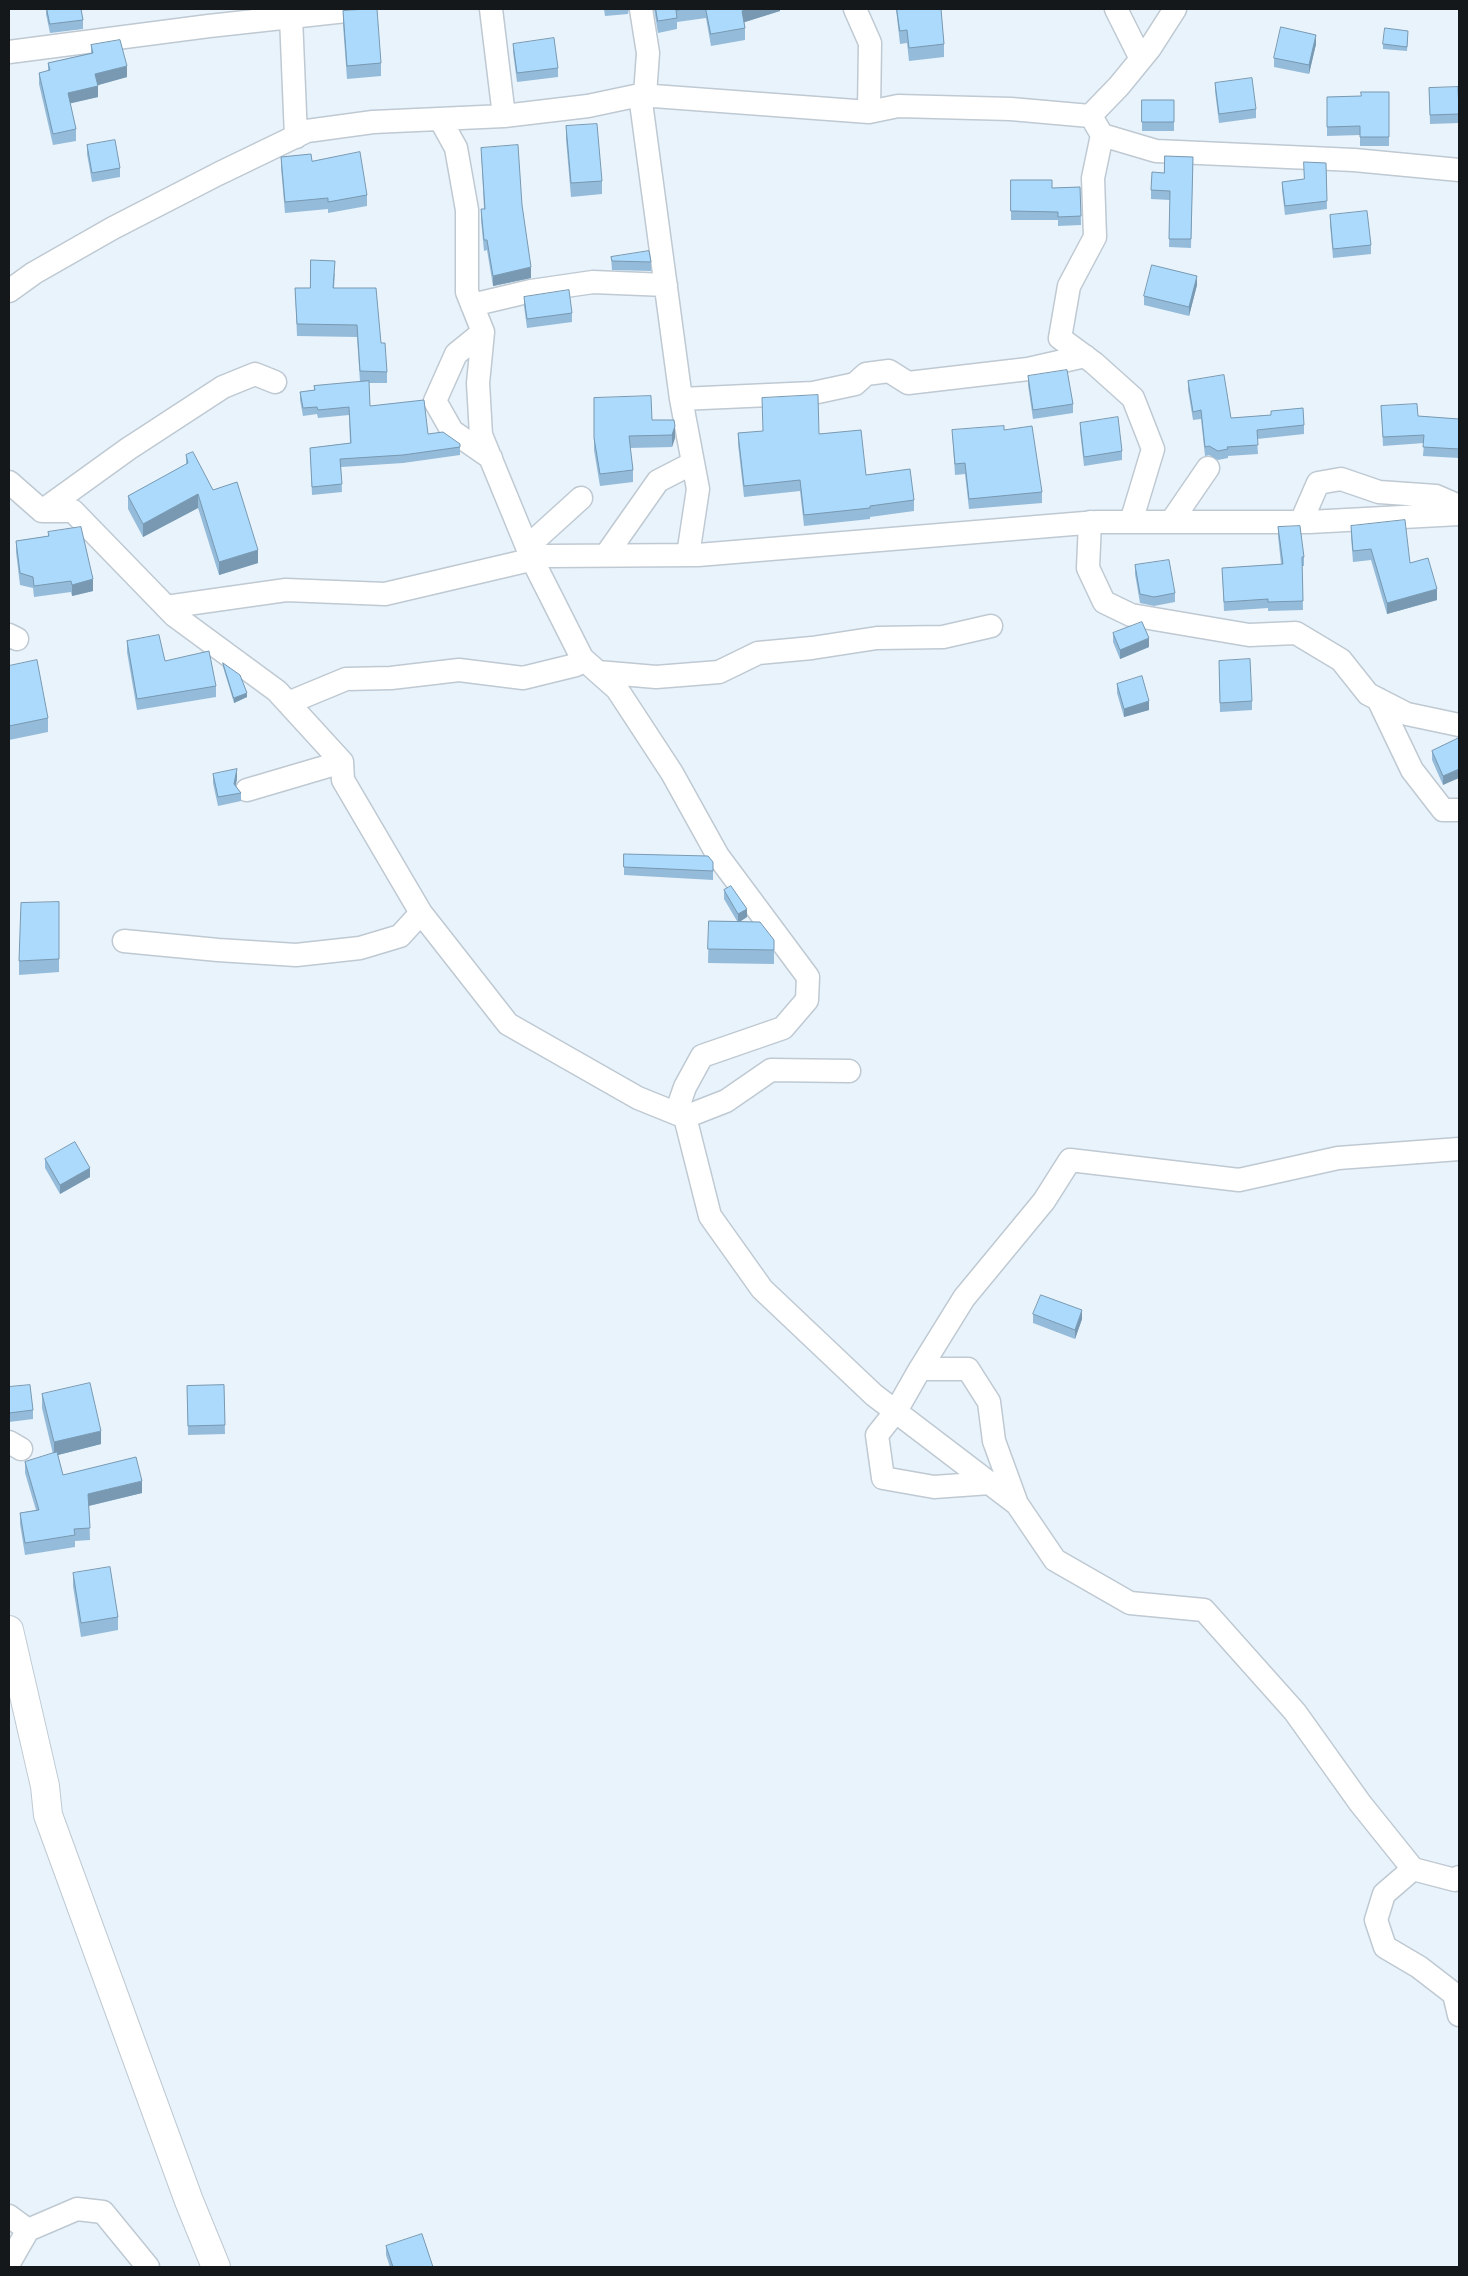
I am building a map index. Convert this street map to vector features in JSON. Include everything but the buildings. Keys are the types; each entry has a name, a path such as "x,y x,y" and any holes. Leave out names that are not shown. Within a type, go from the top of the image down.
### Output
{"street":[{"path":"9,52 364,9"},
{"path":"491,9 504,116"},
{"path":"641,9 648,53 643,95 681,399 698,489 688,555"},
{"path":"855,9 870,42 869,112"},
{"path":"1116,9 1141,59"},
{"path":"1131,522 1153,449 1133,398 1085,356 1060,338 1069,286 1095,237 1093,178 1096,125 1119,86 1141,59 1175,9"},
{"path":"291,17 296,137"},
{"path":"9,291 34,273 113,228 218,174 308,131 373,122 504,116 588,106 643,95 869,112 898,106 1011,109 1096,125 1156,151 1354,160 1459,170"},
{"path":"440,119 456,148 467,210 467,292 484,332 478,383 481,435 530,553 590,665 617,689 672,774 718,856 808,977 807,1000 783,1028 702,1056 685,1087 680,1115 710,1216 762,1289 874,1394 1017,1504"},
{"path":"472,304 531,291 593,282 666,285"},
{"path":"484,332 456,354 434,401 452,431 491,458"},
{"path":"681,399 813,392 854,384 866,374 889,371 908,383 1028,368 1085,356"},
{"path":"42,511 128,449 223,387 255,374 275,382"},
{"path":"606,555 658,481 693,463"},
{"path":"1171,522 1208,468"},
{"path":"1301,522 1318,483 1341,479 1379,492 1436,496 1459,506"},
{"path":"9,482 42,511 73,511 174,616 277,691 342,762 343,780 421,913 508,1024 638,1098 680,1115 726,1101 771,1070 849,1071"},
{"path":"530,553 581,498"},
{"path":"166,607 286,590 385,594 530,553 547,556 688,555 1090,522 1301,522 1459,514"},
{"path":"1090,522 1088,568 1104,602 1131,615 1240,633 1296,633 1340,660 1368,694 1407,714 1459,725"},
{"path":"288,703 346,679 391,678 458,670 523,678 576,665 590,665 656,677 719,672 758,653 812,648 876,638 943,637 991,626"},
{"path":"1378,699 1412,770 1443,810 1459,810"},
{"path":"248,790 342,762"},
{"path":"124,941 218,950 296,954 360,948 400,936 421,913"},
{"path":"990,1483 934,1487 883,1478 877,1435 896,1411 964,1298 1044,1201 1070,1160 1239,1180 1338,1158 1459,1149"},
{"path":"920,1369 968,1369 990,1402 994,1441 1017,1504 1055,1560 1130,1603 1204,1610 1295,1712 1360,1803 1413,1869 1454,1880 1459,1877"},
{"path":"9,1630 45,1786 48,1815 189,2201 216,2267"},
{"path":"1413,1869 1384,1894 1376,1920 1385,1947 1419,1967 1454,1994 1459,2015"},
{"path":"9,2263 28,2230 77,2209 104,2212 148,2267"},
{"path":"9,2216 28,2230"}]}
